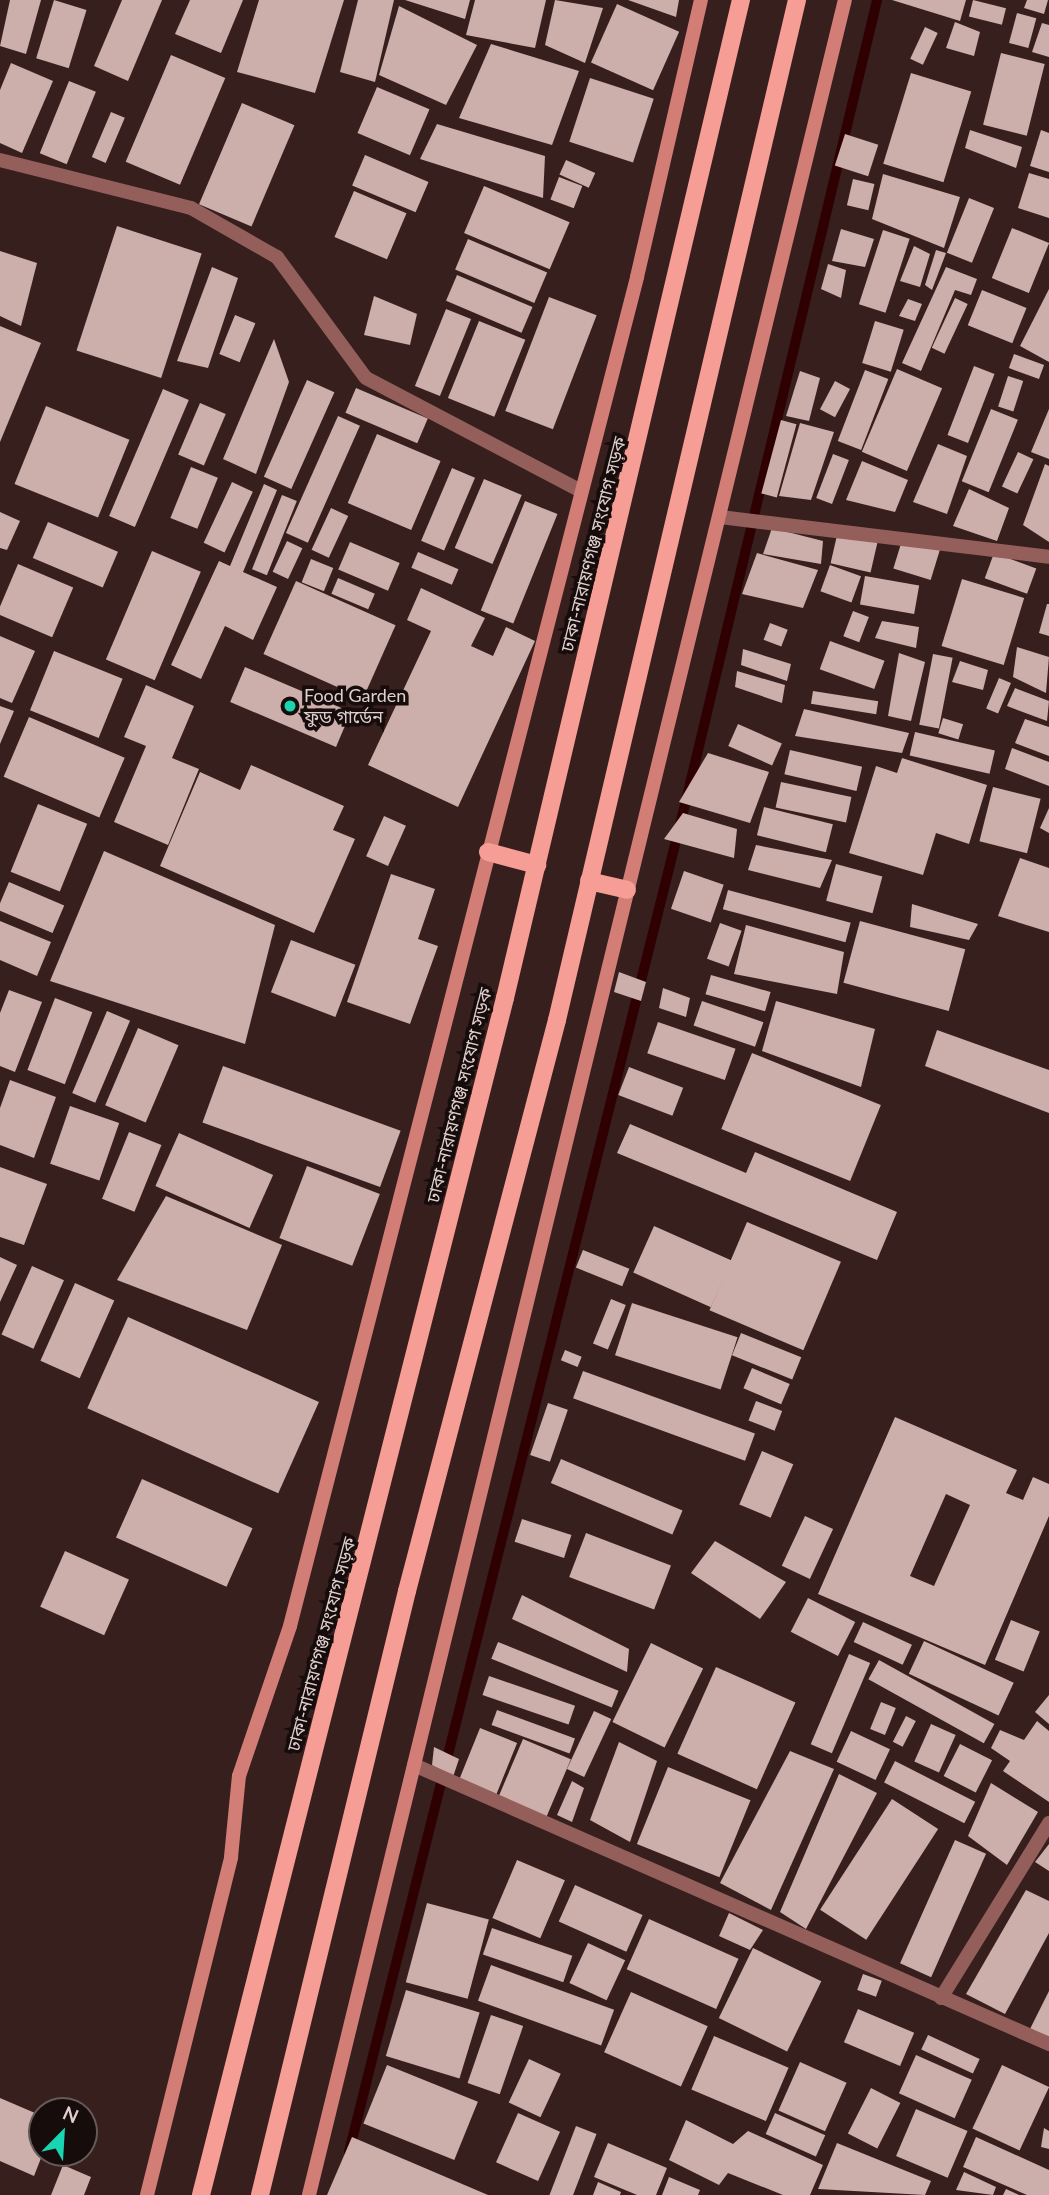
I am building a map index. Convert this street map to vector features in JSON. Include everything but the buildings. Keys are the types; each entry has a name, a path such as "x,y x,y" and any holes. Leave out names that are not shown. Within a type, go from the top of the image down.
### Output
{"main road":[{"name":"ঢাকা-নারায়ণগঞ্জ সংযোগ সড়ক","path":"201,2195 537,865 741,0"},
{"path":"260,2195 589,880 797,0"},
{"path":"488,852 537,865"},
{"path":"589,880 627,890"}],"street":[{"path":"147,2195 231,1857 239,1776 290,1626 581,491 701,0"},
{"path":"309,2195 845,0"},
{"path":"0,160 191,208 277,257 366,378 581,491"},
{"path":"720,517 1049,558"},
{"path":"414,1765 1049,2044"},
{"path":"941,1998 1049,1823"}],"waterway":[{"path":"349,2152 690,784 877,0"}],"place":[{"name":"Food Garden ফুড গার্ডেন","path":"290,706"}]}
